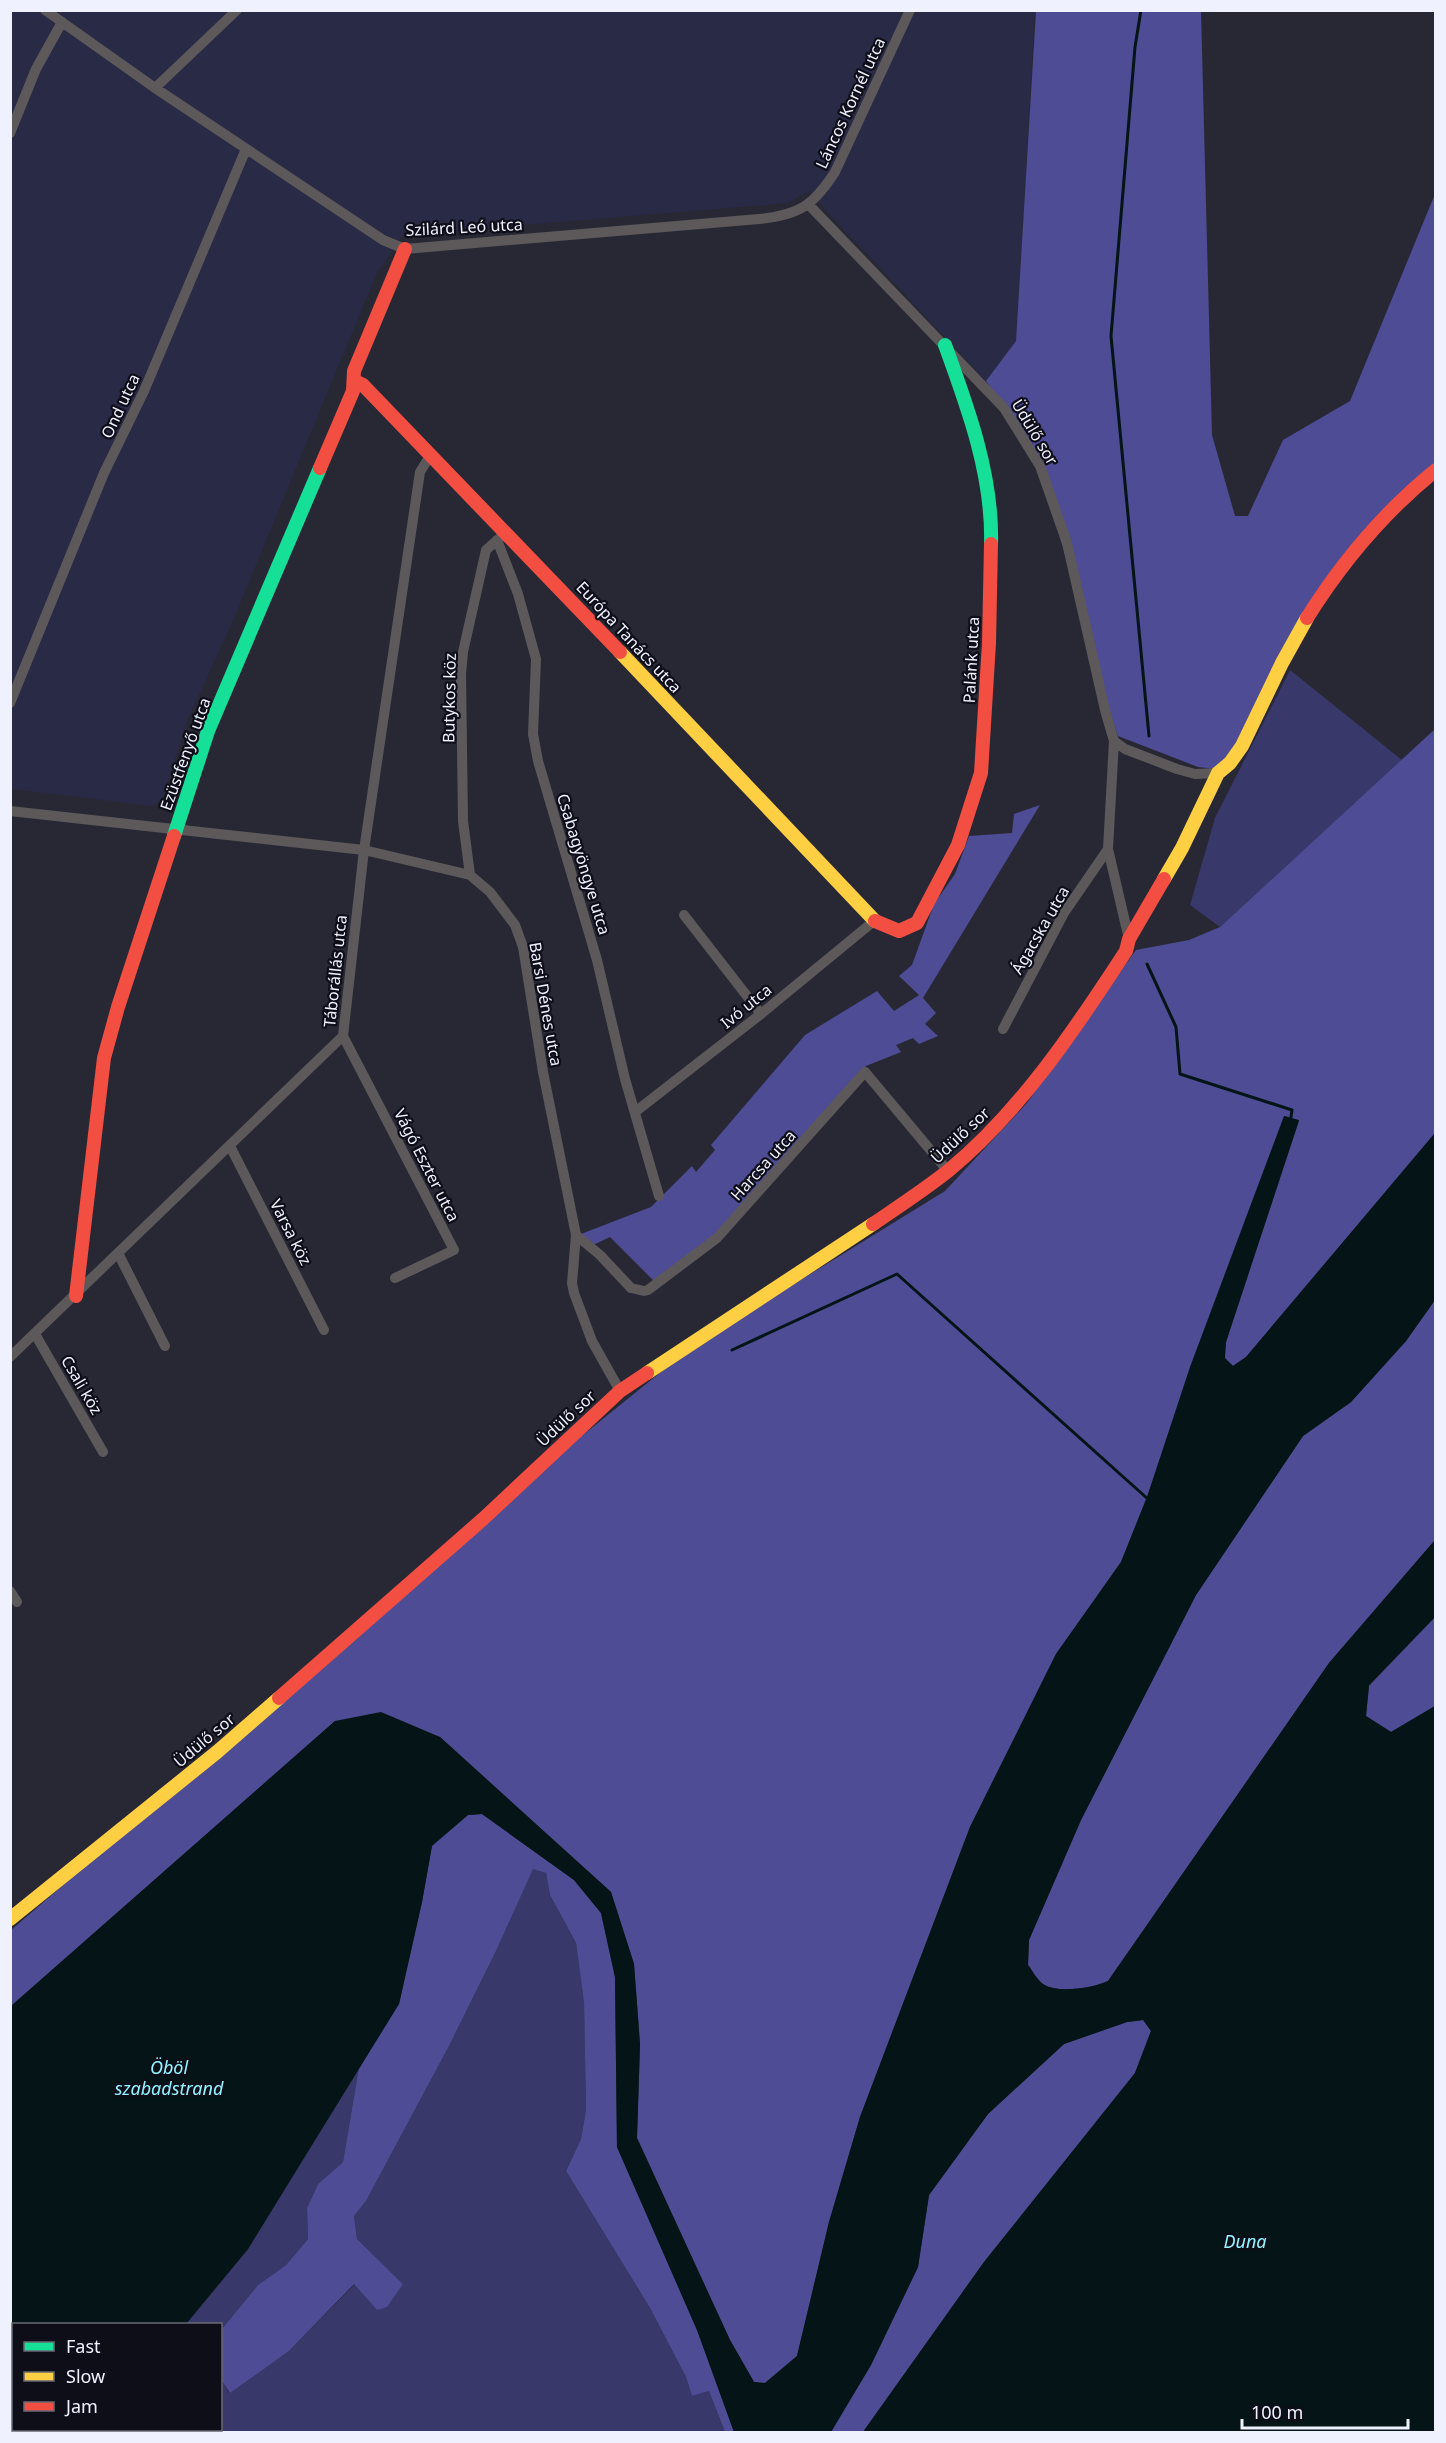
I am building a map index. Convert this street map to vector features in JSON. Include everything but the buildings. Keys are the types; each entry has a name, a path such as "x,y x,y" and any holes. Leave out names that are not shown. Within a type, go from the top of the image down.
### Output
{"street":[{"name":"Szilárd Leó utca","path":"45,10 155,88 383,240 405,249 778,218 809,205"},
{"path":"155,88 237,10"},
{"name":"Láncos Kornél utca","path":"809,205 835,172 910,10"},
{"path":"10,133 36,69 62,22"},
{"name":"Ond utca","path":"10,703 104,473 144,391 246,149"},
{"name":"Üdülő sor","path":"809,205 1004,408 1040,466 1067,543 1114,741 1108,849 1129,939"},
{"name":"Ezüstfenyő utca","path":"76,1296 104,1058 174,830 208,731 246,646 355,381 354,371 405,249"},
{"name":"Palánk utca","path":"874,921 899,931 917,923 958,845 981,773 989,643 992,514 970,414 945,345"},
{"name":"Európa Tanács utca","path":"355,381 363,385 431,454 502,536 874,921"},
{"name":"Táborállás utca","path":"10,1357 344,1036 364,850 420,472 431,454"},
{"name":"Üdülő sor","path":"10,1919 217,1752 483,1519 620,1391 883,1217 948,1171 1001,1121 1074,1030 1126,951 1129,939 1182,848 1218,773 1230,763 1242,746 1307,616 1328,586 1398,502 1436,470"},
{"name":"Butykos köz","path":"470,875 463,821 461,674 486,550 502,536"},
{"name":"Csabagyöngye utca","path":"502,536 536,659 533,734 538,761 597,960 635,1112 659,1196"},
{"path":"10,673 22,678"},
{"path":"1114,741 1147,759 1195,774 1218,773"},
{"name":"Barsi Dénes utca","path":"10,811 364,850 470,875 490,892 515,925 523,947 543,1072 576,1235 572,1282 574,1293 592,1341 620,1391"},
{"name":"Ágacska utca","path":"1003,1029 1064,914 1108,849"},
{"path":"684,915 761,1014"},
{"name":"Ivó utca","path":"635,1112 761,1014 874,921"},
{"name":"Vágó Eszter utca","path":"344,1036 454,1250 395,1278"},
{"name":"Harcsa utca","path":"576,1235 600,1255 631,1288 648,1290 717,1238 865,1072 948,1171"},
{"name":"Varsa köz","path":"230,1146 324,1330"},
{"path":"118,1253 165,1346"},
{"name":"Csali köz","path":"35,1334 103,1452"},
{"path":"10,1591 17,1602"}],"shaded area":[{"path":"11,11 1035,11 1016,342 986,381 808,191 788,203 415,234 406,230 376,275 232,623 188,719 162,799 152,806 11,789"},
{"path":"1036,11 1201,11 1212,435 1235,516 1248,516 1283,440 1350,401 1435,194 1435,465 1331,576 1225,770 1198,767 1118,736 1095,666 1038,455 986,381 1016,341"},
{"path":"1290,670 1402,760 1220,927 1190,905 1215,818"},
{"path":"1435,729 1435,1133 1246,1357 1233,1366 1224,1358 1226,1342 1299,1121 1285,1116 1147,1497 1121,1562 1056,1654 970,1827 860,2117 829,2222 797,2356 765,2383 754,2382 730,2340 637,2138 640,2044 634,1964 611,1892 440,1737 335,1721 11,2006 10,1931 573,1443 692,1347 945,1191 1027,1103 1136,950 1189,940 1220,927"},
{"path":"1040,805 923,998 936,1013 925,1024 938,1036 919,1044 913,1038 896,1045 901,1052 866,1066 716,1234 655,1282 610,1237 593,1245 581,1234 651,1207 692,1166 696,1172 715,1150 711,1145 805,1035 877,991 894,1011 919,995 899,976 912,965 934,904 955,874 969,836 1012,833 1014,814"},
{"path":"1435,1300 1435,1540 1329,1663 1108,1981 1075,1989 1057,1989 1043,1984 1028,1965 1029,1940 1081,1820 1196,1595 1303,1436 1351,1402 1406,1341"},
{"path":"1435,1617 1435,1706 1391,1732 1366,1716 1369,1686"},
{"path":"482,1814 574,1880 601,1913 615,1977 617,2147 697,2330 734,2432 725,2432 709,2391 692,2396 686,2377 650,2308 566,2171 581,2139 586,2110 584,2003 576,1943 550,1895 546,1873 533,1869 449,2046 366,2201 354,2216 357,2239 403,2284 387,2307 377,2310 354,2284 289,2351 230,2393 222,2381 222,2329 258,2285 286,2265 308,2239 307,2208 318,2184 343,2162 359,2067 399,2004 432,1845 468,1815"},
{"path":"533,1868 546,1873 550,1895 576,1943 584,2003 586,2110 581,2139 566,2171 650,2308 686,2377 692,2396 709,2391 725,2432 111,2432 222,2431 222,2382 229,2393 289,2351 355,2284 377,2310 403,2284 357,2239 354,2216 366,2201 449,2046 496,1951"},
{"path":"1144,2020 1151,2031 1135,2073 984,2262 863,2432 831,2432 871,2365 918,2267 929,2195 988,2114 1064,2044 1127,2022"},
{"path":"359,2067 343,2162 318,2184 307,2208 308,2239 286,2265 258,2285 222,2329 222,2323 187,2323 248,2249"},
{"path":"10,2401 12,2402 12,2431 112,2431 111,2432 11,2432"}],"water":[{"path":"1284,1116 1299,1120 1226,1342 1225,1358 1233,1366 1246,1357 1435,1133 1435,1300 1406,1341 1351,1402 1303,1436 1196,1595 1081,1820 1029,1940 1028,1965 1041,1982 1057,1989 1085,1988 1108,1981 1329,1663 1435,1540 1435,1617 1369,1685 1366,1716 1391,1732 1435,1706 1435,2432 863,2432 984,2262 1135,2073 1151,2031 1143,2020 1127,2022 1064,2044 988,2114 929,2195 918,2267 871,2365 831,2432 734,2432 697,2330 617,2147 615,1977 601,1913 574,1880 482,1814 468,1815 432,1846 399,2004 248,2249 187,2323 12,2323 11,2401 11,2006 335,1721 381,1712 440,1737 611,1892 634,1964 640,2044 637,2138 730,2340 754,2382 765,2383 797,2356 829,2222 860,2117 970,1827 1056,1654 1121,1562 1147,1497 1190,1367"}],"waterway":[{"path":"1141,10 1135,47 1111,336 1149,736"},
{"path":"1147,964 1176,1027 1180,1074 1292,1110 1291,1117"},
{"path":"732,1350 897,1274 1149,1500"}],"traffic: fast":[{"path":"945,345 970,418 983,468 991,519 991,544"},
{"path":"174,836 208,731 320,468"}],"traffic: slow":[{"path":"1164,879 1182,848 1218,773 1230,763 1242,746 1282,663 1307,618"},
{"path":"620,652 875,921"},
{"path":"647,1373 873,1224"},
{"path":"10,1919 217,1752 279,1698"}],"traffic: jam":[{"path":"320,468 353,391 354,371 405,249"},
{"path":"355,381 363,385 620,652"},
{"path":"1307,618 1320,597 1365,539 1399,503 1436,470"},
{"path":"875,921 899,931 917,923 958,845 981,773 989,643 991,544"},
{"path":"76,1296 104,1058 118,1007 174,836"},
{"path":"873,1224 948,1171 974,1148 1023,1096 1067,1039 1126,951 1129,939 1164,879"},
{"path":"279,1698 483,1519 620,1391 647,1373"}],"water label":[{"name":"Öböl szabadstrand","path":"169,2077"},
{"name":"Duna","path":"1245,2241"}]}
